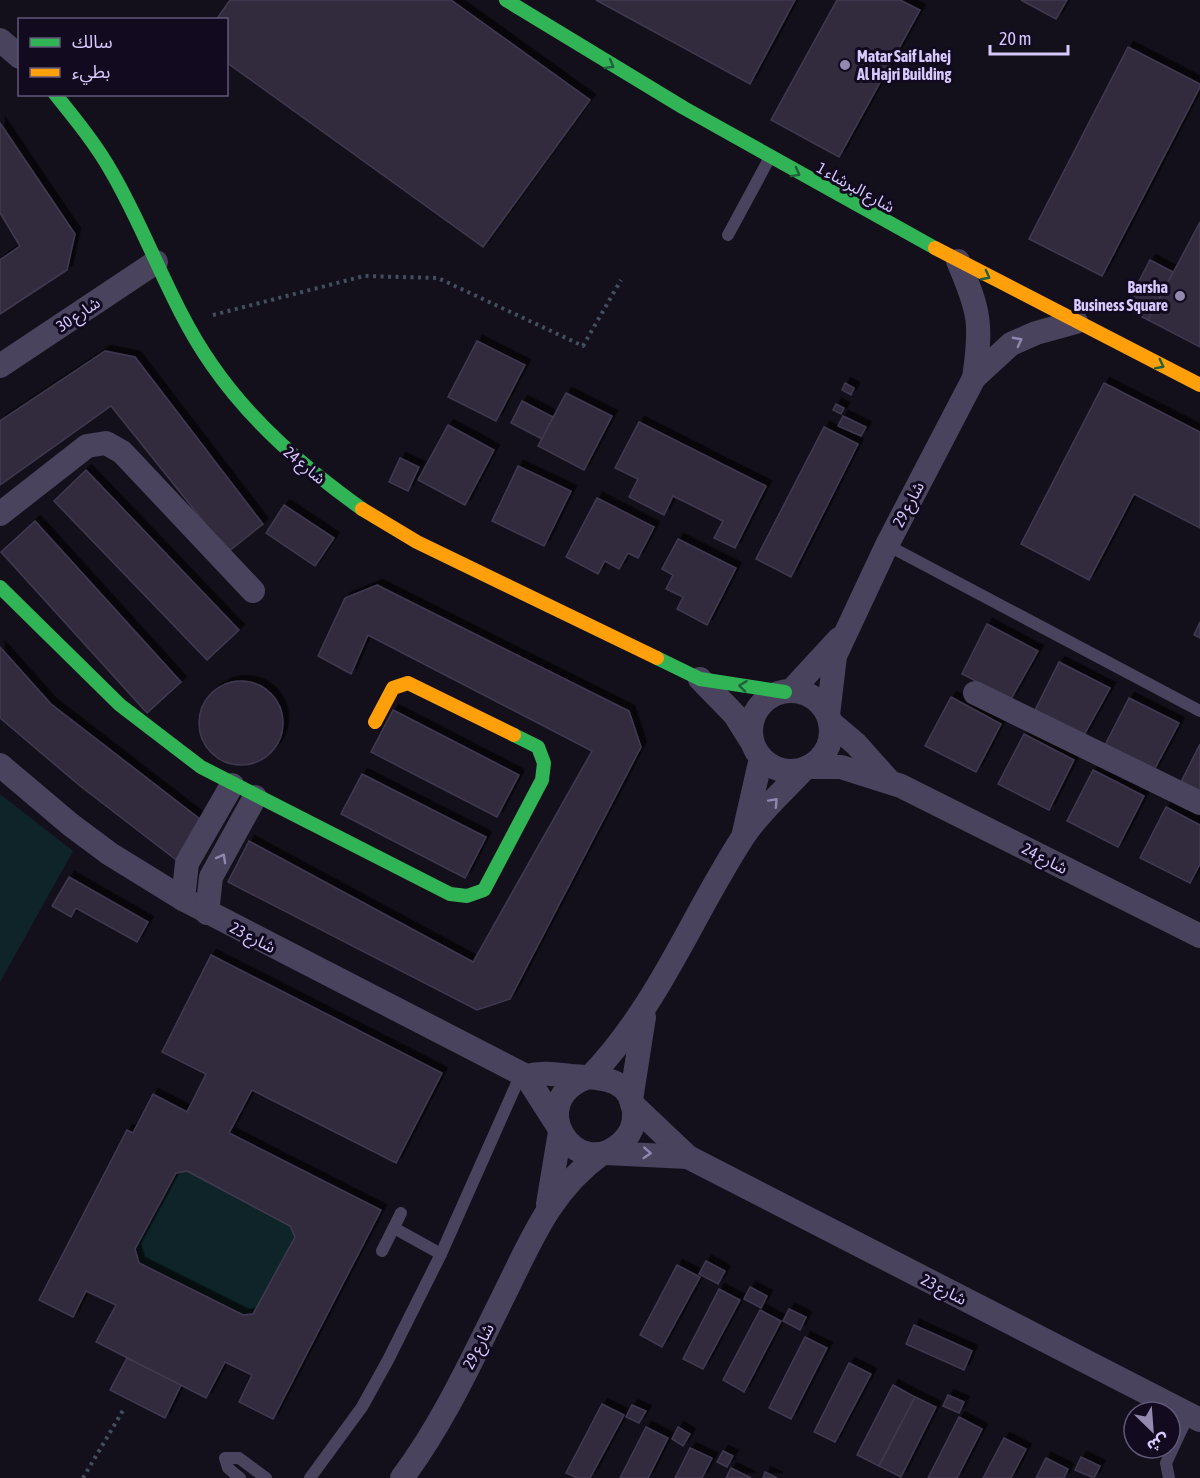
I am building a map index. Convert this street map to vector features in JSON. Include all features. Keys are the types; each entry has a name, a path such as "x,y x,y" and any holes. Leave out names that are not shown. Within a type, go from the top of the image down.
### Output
{"street":[{"name":"شارع البرشاء 1","path":"506,0 559,35 769,158 958,261 1200,385"},
{"path":"547,6 559,35"},
{"name":"شارع 24","path":"57,96 84,129 112,172 186,321 211,364 245,408 308,468 369,514 417,542 700,679 788,691"},
{"name":"شارع 29","path":"829,718 835,656 887,545 974,378 979,343 979,318 958,261"},
{"name":"شارع 30","path":"0,366 156,262"},
{"name":"شارع 29","path":"974,378 1011,344 1036,333 1076,322"},
{"path":"0,514 87,446 105,443 122,453 253,591"},
{"path":"0,586 112,700 170,747 232,785 450,894 461,897 474,896 484,890 542,780 545,769 544,758 538,747 408,682 393,688 375,722"},
{"name":"شارع 29","path":"788,691 847,631"},
{"name":"شارع 24","path":"700,679 729,708 757,750"},
{"path":"559,1129 558,1105 562,1095 569,1087 589,1077 619,1045 645,1010 744,836 806,768 825,753 829,744 829,718 823,707 809,695 788,691 776,694 760,706 752,723 757,750 744,836"},
{"path":"975,693 1200,803"},
{"name":"شارع 24","path":"829,718 889,781"},
{"path":"757,750 768,765 780,770 792,771 806,768"},
{"name":"شارع 23","path":"0,765 94,842 183,899 523,1075"},
{"name":"شارع 24","path":"806,768 841,767 889,781 1200,936"},
{"path":"183,899 187,863 232,785"},
{"path":"207,913 211,877 255,797"},
{"path":"632,1102 615,1082 589,1077 538,1073 523,1075 567,1143 577,1150 603,1153 615,1149 629,1134 633,1124 632,1102 645,1010"},
{"name":"شارع 23","path":"632,1102 688,1157 1194,1417"},
{"name":"شارع 29","path":"547,1209 559,1129"},
{"name":"شارع 29","path":"410,1475 454,1394 547,1209 577,1174 603,1153"},
{"name":"شارع 23","path":"603,1153 647,1153 688,1157"}],"lane":[{"path":"728,235 769,158"},
{"path":"887,545 1200,711"},
{"path":"310,1478 362,1407 441,1254 523,1075"},
{"path":"382,1251 401,1213"},
{"path":"394,1228 441,1254"},
{"path":"1169,1478 1166,1463 1194,1417"},
{"path":"240,1478 231,1472 225,1458 239,1458 266,1478"}],"path":[{"path":"186,321 364,276 392,275 438,278 583,346 621,280"},
{"path":"83,1478 125,1407"}],"green space":[{"path":"0,794 73,851 0,982"},
{"path":"187,1171 290,1226 295,1237 253,1314 243,1315 139,1263 135,1249 176,1173"}],"building":[{"path":"230,0 451,0 590,100 483,247 228,63 228,18 217,18"},
{"path":"596,0 795,0 750,84"},
{"name":"Matar Saif Lahej Al Hajri Building","path":"837,0 900,0 920,10 839,157 771,120"},
{"path":"1021,0 1067,0 1056,19"},
{"path":"1128,47 1200,84 1200,87 1102,276 1029,239"},
{"path":"0,123 75,234 67,270 0,314 0,260 20,246 0,213"},
{"name":"Barsha Business Square","path":"1200,222 1200,347 1148,320"},
{"path":"1150,260 1173,272 1148,320 1125,308"},
{"path":"477,341 525,365 496,421 448,397"},
{"path":"105,351 135,357 263,524 228,552 111,406 0,485 0,421"},
{"path":"845,383 854,388 851,395 842,390"},
{"path":"1104,383 1200,432 1200,528 1134,494 1089,580 1021,544"},
{"path":"566,393 612,416 584,470 538,446"},
{"path":"522,401 553,417 542,439 511,423"},
{"path":"836,404 844,408 841,414 833,410"},
{"path":"843,416 866,427 861,436 838,426"},
{"path":"639,422 766,486 735,548 714,538 723,521 673,496 664,515 629,497 638,479 615,468"},
{"path":"448,425 494,450 465,505 418,480"},
{"path":"824,427 858,444 791,577 756,559"},
{"path":"400,458 419,467 408,491 389,482"},
{"path":"518,466 571,491 544,546 492,521"},
{"path":"86,470 239,630 207,660 54,501"},
{"path":"597,498 654,527 638,558 628,553 619,569 605,561 598,574 566,557"},
{"path":"284,505 334,538 315,566 266,533"},
{"path":"35,521 181,682 147,713 1,552"},
{"path":"678,539 736,568 707,625 677,609 683,597 666,589 673,575 662,569"},
{"path":"377,585 629,711 641,747 510,999 477,1010 228,882 249,841 473,962 592,751 368,635 351,674 318,656 345,598"},
{"path":"1200,622 1200,638 1194,635"},
{"path":"987,624 1038,651 1011,699 962,674"},
{"path":"0,647 51,704 205,823 180,863 79,785 0,718"},
{"path":"1059,662 1110,688 1083,737 1035,710"},
{"path":"241,681 257,684 271,693 280,707 283,723 280,739 271,753 257,762 241,765 225,762 211,753 202,739 199,723 202,707 211,693 225,684"},
{"path":"951,697 1001,724 976,772 925,746"},
{"path":"1129,698 1179,723 1153,772 1104,747"},
{"path":"393,710 519,775 497,817 371,752"},
{"path":"1024,734 1074,760 1049,810 998,784"},
{"path":"1200,744 1200,794 1180,784"},
{"path":"1093,770 1144,796 1118,847 1067,821"},
{"path":"362,774 486,837 465,878 341,814"},
{"path":"1166,807 1200,825 1200,864 1190,883 1140,858"},
{"path":"69,877 148,922 137,942 76,908 71,917 52,906"},
{"path":"211,955 442,1073 396,1163 252,1090 229,1133 381,1210 273,1419 239,1402 252,1375 225,1362 206,1398 96,1342 116,1305 86,1291 73,1317 39,1300 127,1130 133,1133 153,1094 187,1112 206,1074 162,1052","holes":["187,1171 290,1226 295,1237 253,1314 243,1315 139,1263 135,1249 176,1173"]},
{"path":"706,1261 725,1271 718,1284 699,1274"},
{"path":"677,1265 700,1277 662,1347 640,1335"},
{"path":"750,1287 767,1296 761,1308 744,1299"},
{"path":"719,1289 740,1300 703,1369 683,1359"},
{"path":"789,1309 806,1317 800,1330 783,1321"},
{"path":"760,1310 781,1321 744,1392 723,1380"},
{"path":"914,1325 972,1351 964,1370 906,1344"},
{"path":"805,1337 827,1348 791,1419 769,1408"},
{"path":"127,1358 181,1385 165,1418 110,1390"},
{"path":"849,1363 871,1374 835,1442 814,1432"},
{"path":"893,1385 915,1397 879,1466 857,1455"},
{"path":"948,1395 964,1402 959,1413 943,1406"},
{"path":"915,1397 936,1407 901,1477 879,1466"},
{"path":"602,1404 624,1415 590,1478 577,1478 566,1473"},
{"path":"632,1405 646,1411 639,1423 626,1417"},
{"path":"959,1417 982,1429 957,1478 928,1478"},
{"path":"646,1427 668,1438 648,1478 620,1478"},
{"path":"678,1427 690,1434 683,1446 672,1439"},
{"path":"1004,1438 1026,1449 1011,1478 983,1478"},
{"path":"690,1448 712,1458 702,1478 675,1478"},
{"path":"723,1451 733,1456 727,1467 717,1462"},
{"path":"1081,1457 1100,1466 1094,1478 1075,1470"},
{"path":"1046,1458 1068,1469 1064,1478 1036,1478"},
{"path":"731,1468 751,1478 726,1478"},
{"path":"765,1472 777,1478 763,1478"}],"traffic: fast":[{"path":"506,0 684,108 935,248"},
{"path":"57,96 92,141 111,171 171,294 212,365 262,425 300,461 362,509"},
{"path":"0,587 120,705 201,767 450,894 467,896 484,890 542,780 544,763 538,747 514,735"},
{"path":"657,658 700,679 785,692"}],"traffic: slow":[{"path":"935,248 1200,385"},
{"path":"362,509 417,542 657,658"},
{"path":"375,722 393,688 408,683 514,735"}],"place":[{"name":"Matar Saif Lahej Al Hajri Building","path":"845,65"},
{"name":"Barsha Business Square","path":"1180,296"}]}
